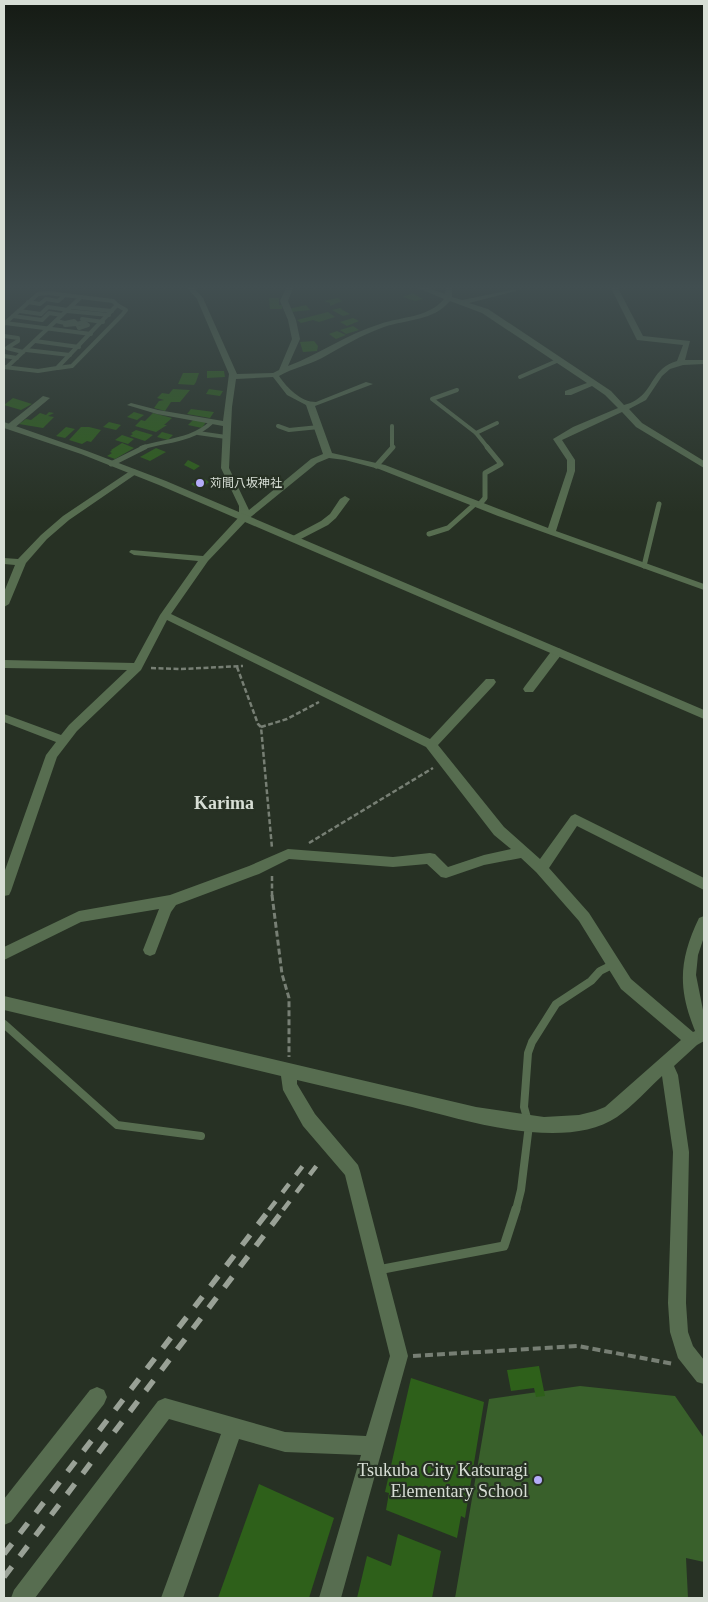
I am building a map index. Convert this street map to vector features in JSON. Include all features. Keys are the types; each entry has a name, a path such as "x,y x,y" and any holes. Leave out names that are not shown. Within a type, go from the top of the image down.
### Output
{"street":[{"path":"227,363 233,377 227,424 225,468 244,506 244,518"},
{"path":"284,363 279,373 282,386 296,398 310,404 317,404 369,384"},
{"path":"233,377 279,373 304,363"},
{"path":"563,363 593,383 624,408 639,425 704,465"},
{"path":"551,532 571,471 571,460 557,439 639,402 645,397 663,370 680,363 686,363"},
{"path":"568,394 593,383"},
{"path":"7,426 46,398"},
{"path":"310,404 328,455"},
{"path":"131,406 227,424"},
{"path":"7,426 133,472 244,518 704,715"},
{"path":"4,891 52,755 73,728 137,667 165,615 205,559 244,518 314,461 328,455 346,456 704,587"},
{"path":"4,604 21,562 44,537 66,518 133,472"},
{"path":"294,539 320,527 334,515 338,505 345,499"},
{"path":"134,552 205,559"},
{"path":"4,561 21,562"},
{"path":"165,615 430,744 499,831 541,868 584,917 626,984 700,1036"},
{"path":"529,689 557,652"},
{"path":"4,664 137,667"},
{"path":"430,744 437,740 490,682"},
{"path":"4,718 63,740"},
{"path":"541,868 575,819 704,884"},
{"path":"4,954 80,917 171,901 274,862 288,854 374,861 430,858 446,873 484,860 524,852"},
{"path":"150,950 165,910 171,901"},
{"path":"700,1036 691,996 689,974 691,954 704,922"},
{"path":"4,1003 476,1115 529,1125 576,1123 599,1118 611,1112 700,1036"},
{"path":"665,1065 670,1075 681,1152 677,1303 679,1332 685,1351 700,1372"},
{"path":"289,1071 289,1085 298,1097 309,1120 352,1171 400,1356 330,1598"},
{"path":"4,1515 97,1397"},
{"path":"22,1598 165,1408 285,1442 373,1446"},
{"path":"172,1598 233,1428"}],"lane":[{"path":"57,368 63,363"},
{"path":"5,367 38,371 72,366 75,363"},
{"path":"520,377 553,363"},
{"path":"429,534 448,528 485,498 484,473 502,464 476,433 432,399 457,390"},
{"path":"111,464 129,452 183,439 198,433 206,429 212,422"},
{"path":"476,433 497,424"},
{"path":"278,426 289,430 319,427"},
{"path":"376,466 393,447 392,426"},
{"path":"198,433 226,437"},
{"path":"644,566 659,504"},
{"path":"378,1270 504,1246 514,1223 521,1190 529,1125 524,1107 528,1053 532,1042 556,1004 591,980 600,971 614,964"},
{"path":"4,1024 117,1125 201,1136"}],"path":[{"path":"137,667 181,669 237,667 249,666 261,661"},
{"path":"237,667 244,691 261,727 274,862 272,898 282,974 288,998 289,1071"},
{"path":"261,727 287,719 331,696"},
{"path":"288,854 338,827 443,762"},
{"path":"400,1356 578,1346 700,1372"}],"green space":[{"path":"580,1386 675,1396 704,1438 704,1562 686,1558 688,1598 455,1598 489,1399"}],"building":[{"path":"207,371 224,371 225,377 207,378"},
{"path":"183,373 199,373 194,385 178,384"},
{"path":"173,389 190,390 180,402 171,402 165,411 154,408 159,401 164,400 157,398 162,393 169,394"},
{"path":"209,389 223,391 220,396 206,394"},
{"path":"13,398 32,404 21,410 4,405"},
{"path":"191,409 214,412 210,418 187,414"},
{"path":"49,412 54,413 48,416 54,417 43,428 19,424 26,419 31,420 40,413 46,415"},
{"path":"134,412 144,415 137,420 127,417"},
{"path":"153,413 172,418 164,425 167,425 156,432 135,426 141,420 145,421"},
{"path":"193,420 206,422 202,428 188,425"},
{"path":"109,422 121,425 116,430 103,427"},
{"path":"66,427 75,429 65,438 56,436"},
{"path":"81,427 101,430 91,442 87,441 82,444 69,440"},
{"path":"136,430 153,435 145,441 130,436"},
{"path":"162,432 173,435 168,440 157,437"},
{"path":"122,435 134,439 128,444 115,440"},
{"path":"122,443 134,448 115,459 107,456 112,453 110,452 111,450"},
{"path":"156,448 166,452 150,461 140,457"},
{"path":"188,460 200,466 194,470 184,465"},
{"name":"苅間八坂神社","path":"203,478 209,482 202,488 197,488 191,484"},
{"path":"539,1366 545,1396 536,1397 534,1388 511,1391 507,1370"},
{"path":"411,1378 484,1402 465,1518 461,1516 457,1538 386,1510 389,1493 385,1492"},
{"path":"259,1484 334,1518 309,1598 218,1598"},
{"path":"398,1534 441,1551 432,1598 357,1598 367,1556 391,1566"}],"railway":[{"path":"269,1210 308,1159"},
{"path":"283,1210 318,1164"},
{"path":"4,1554 270,1209"},
{"path":"4,1577 284,1209"}],"place":[{"name":"苅間八坂神社","path":"200,483"},
{"name":"Tsukuba City Katsuragi Elementary School","path":"538,1480"}],"district":[{"name":"Karima","path":"224,803"}]}
